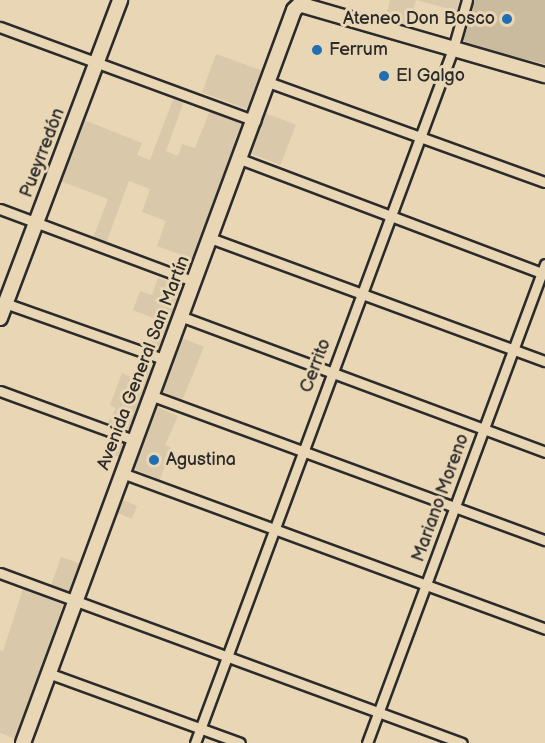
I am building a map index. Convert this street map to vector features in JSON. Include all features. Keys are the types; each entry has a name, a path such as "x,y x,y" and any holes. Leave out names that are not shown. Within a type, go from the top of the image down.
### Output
{"street":[{"name":"Pueyrredón","path":"0,318 3,302 36,223 120,0"},
{"name":"Cerrito","path":"195,743 453,49 467,0"},
{"path":"303,2 545,75"},
{"name":"Avenida General San Martín","path":"26,742 74,600 163,359 255,121 294,10 303,2"},
{"path":"0,27 255,121"},
{"path":"268,82 545,182"},
{"path":"240,159 544,270"},
{"path":"0,209 193,281"},
{"path":"210,238 545,361"},
{"name":"Mariano Moreno","path":"367,743 544,270"},
{"path":"3,302 163,359"},
{"path":"180,316 545,452"},
{"path":"0,391 134,440"},
{"path":"150,395 545,540"},
{"path":"122,473 545,629"},
{"path":"0,573 462,743"},
{"path":"48,673 240,743"}],"shaded area":[{"path":"390,0 416,0 407,30 385,19"},
{"path":"416,0 460,0 457,11"},
{"name":"Ateneo Don Bosco","path":"474,0 545,0 545,64 467,45 463,38"},
{"path":"216,54 264,71 250,110 202,93"},
{"path":"175,94 185,98 166,151 178,156 182,144 195,148 211,108 247,123 190,272 183,273 174,270 179,254 157,246 166,221 142,212 150,189 129,181 106,243 93,238 108,199 55,179 79,118 142,143 137,155 150,160"},
{"path":"265,113 296,125 280,165 250,153"},
{"path":"158,278 180,286 182,290 159,349 156,350 148,347 159,320 133,310 140,291 152,295"},
{"path":"177,336 204,347 183,400 156,389"},
{"path":"140,360 149,363 152,370 131,427 128,429 108,423 116,408 110,405 122,373 133,378"},
{"path":"157,407 178,416 165,445 172,448 160,479 136,470 133,464 153,410"},
{"path":"112,436 128,444 125,459 106,452"},
{"path":"116,497 137,506 132,519 111,510"},
{"path":"61,557 84,565 72,592 51,586"},
{"path":"24,586 63,605 16,739 0,733 0,650 3,651"}],"place":[{"name":"Ateneo Don Bosco","path":"507,19"},
{"name":"Ferrum","path":"317,50"},
{"name":"El Galgo","path":"384,76"},
{"name":"Agustina","path":"154,460"}]}
